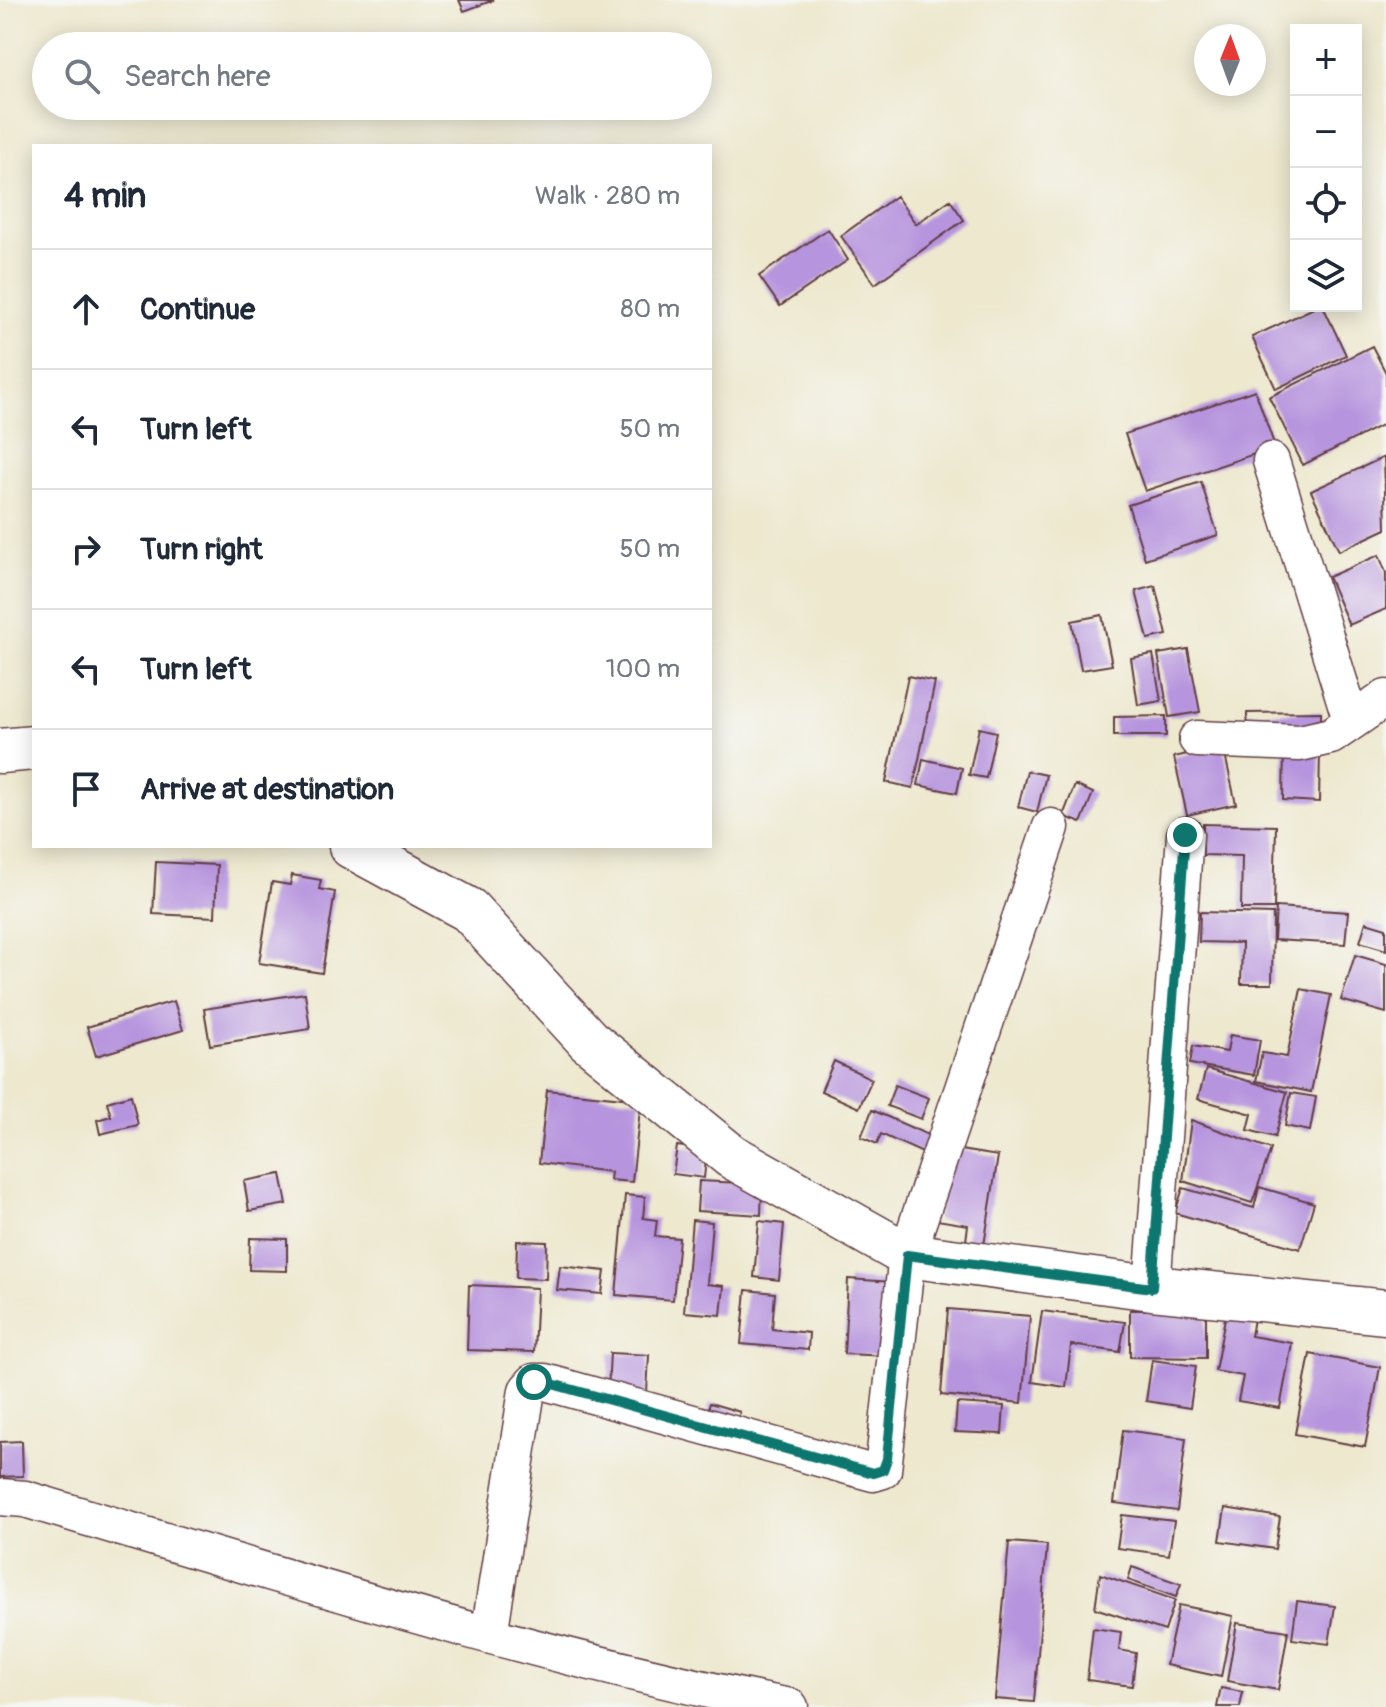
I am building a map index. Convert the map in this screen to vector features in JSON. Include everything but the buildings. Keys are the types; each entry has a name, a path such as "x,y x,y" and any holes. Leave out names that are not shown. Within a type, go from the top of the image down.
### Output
{"street":[{"path":"1271,461 1351,720"},
{"path":"1197,739 1300,743 1331,736 1386,698"},
{"path":"0,751 32,748"},
{"path":"489,1635 527,1390 534,1382 560,1386 873,1473 883,1470 907,1255 1051,827"},
{"path":"1152,1288 1185,835"},
{"path":"355,848 469,910 588,1040 731,1156 907,1255 1152,1288 1386,1312"},
{"path":"0,1497 25,1499 489,1635 687,1687 790,1707"}],"route":[{"path":"534,1382 545,1382 873,1473 883,1470 887,1459 907,1255 1152,1288 1185,835"}]}
